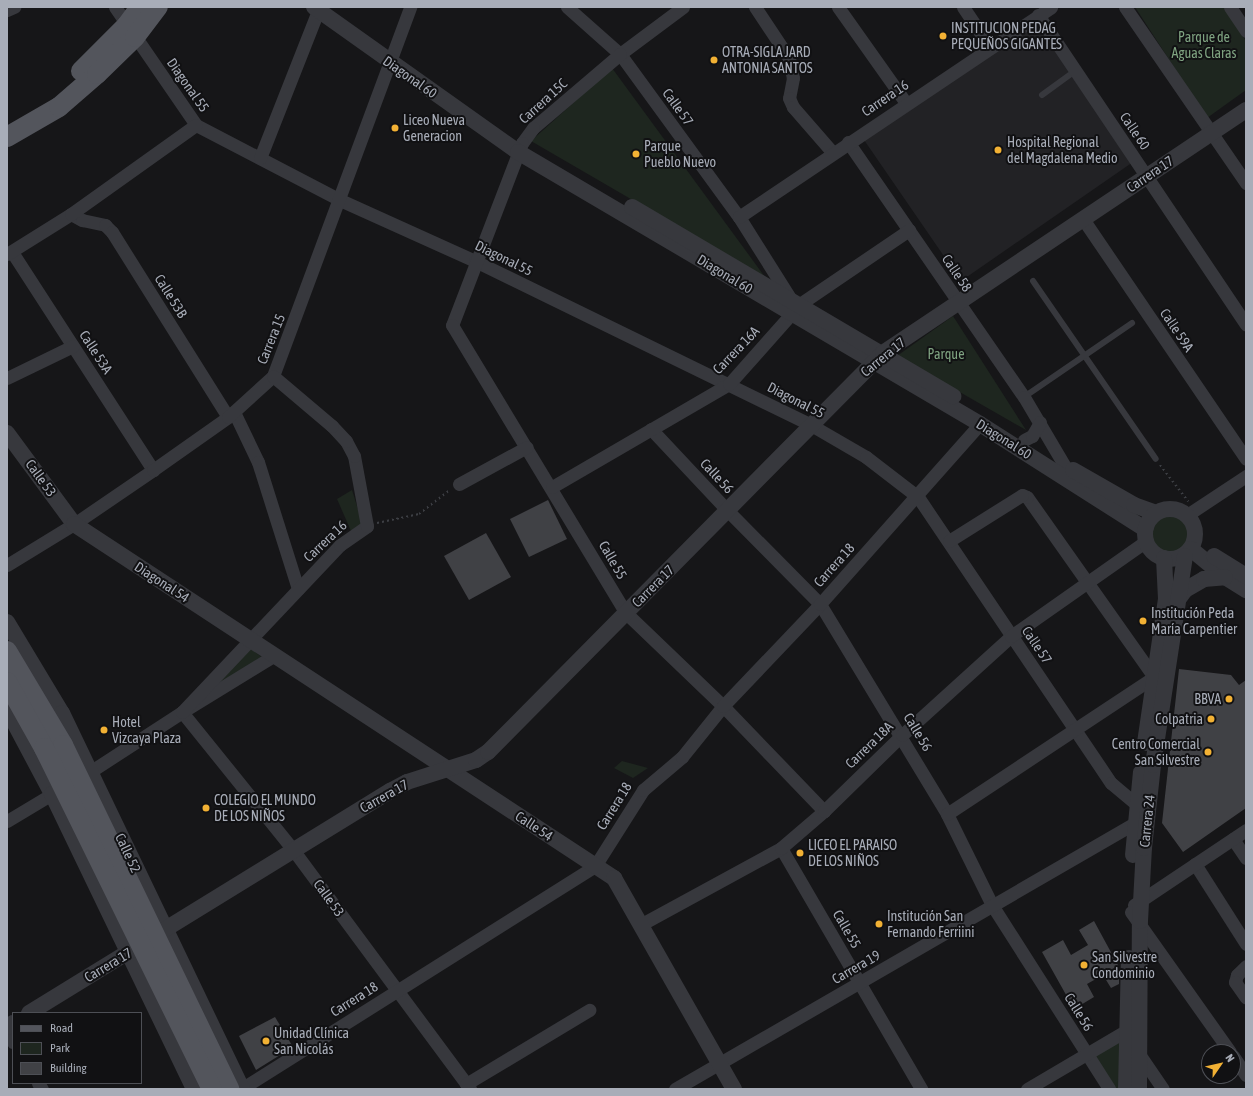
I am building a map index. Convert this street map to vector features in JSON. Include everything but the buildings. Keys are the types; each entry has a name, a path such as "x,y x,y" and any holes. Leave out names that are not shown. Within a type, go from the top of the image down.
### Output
{"main road":[{"path":"7,137 59,107 131,31 140,7"},
{"path":"7,122 33,110 131,31 158,7"},
{"name":"Calle 52","path":"7,650 85,775 147,941 212,1089"},
{"name":"Calle 52","path":"7,682 229,1089"}],"street":[{"path":"7,10 14,7"},
{"name":"Diagonal 55","path":"115,7 196,125 340,200 475,261 811,425 866,457 918,497"},
{"name":"Carrera 15","path":"7,565 74,524 153,470 231,414 273,376 340,200 410,7"},
{"name":"Calle 57","path":"566,7 620,54 739,217 794,305"},
{"name":"Carrera 15C","path":"452,325 475,261 520,147 533,128 620,54 683,7"},
{"path":"755,7 789,58 793,78 789,98 793,107 833,153"},
{"path":"838,7 906,103"},
{"path":"963,7 990,47"},
{"name":"Carrera 16","path":"739,217 848,142 1051,7"},
{"path":"1125,7 1246,183"},
{"path":"1230,7 1246,31"},
{"path":"260,158 321,8"},
{"name":"Diagonal 60","path":"321,8 391,59 520,147 794,305 980,424 1146,535"},
{"name":"Calle 60","path":"1038,15 1246,325"},
{"name":"Carrera 17","path":"31,1012 390,791 407,782 476,760 488,752 878,358 1246,110"},
{"path":"10,253 71,214 196,125"},
{"name":"Calle 58","path":"848,142 1024,397 1064,465"},
{"name":"Calle 53B","path":"71,214 82,220 105,225 112,232 253,449 298,589"},
{"name":"Calle 59A","path":"1083,219 1246,459"},
{"name":"Carrera 16A","path":"552,487 651,428 729,384 794,305 909,230"},
{"name":"Calle 53A","path":"10,253 73,346 153,470"},
{"name":"Calle 55","path":"452,325 552,487 626,613 723,706 824,811"},
{"path":"7,378 73,346"},
{"name":"Diagonal 60","path":"878,358 1024,440 1134,505 1156,513"},
{"path":"273,376 332,426 346,441 354,456 367,526"},
{"path":"1024,440 1032,436 1040,422"},
{"name":"Carrera 18","path":"242,1089 595,866 643,790 682,757 723,706 820,604 918,497 980,424"},
{"name":"Calle 56","path":"651,428 728,511 820,604 902,735 947,814 992,905 1109,1089"},
{"name":"Calle 53","path":"7,433 74,524"},
{"path":"459,484 527,447"},
{"path":"1246,476 1191,512 1169,508 1156,513 1146,535 1155,554 1164,558 1188,552 1246,590"},
{"path":"947,814 1154,677 1027,497 1022,495 949,541"},
{"name":"Calle 57","path":"918,497 1111,783 1137,805"},
{"path":"1191,512 1196,533 1206,550 1246,576"},
{"name":"Diagonal 54","path":"74,524 251,640"},
{"name":"Carrera 16","path":"182,712 340,545 367,526"},
{"path":"1188,552 1196,533"},
{"name":"Carrera 18A","path":"640,925 781,848 824,811 902,735 1011,636 1088,583 1146,535"},
{"name":"Carrera 24","path":"1136,910 1153,765 1188,552"},
{"name":"Carrera 24","path":"1126,1089 1132,1027 1136,910 1135,823 1166,599 1164,558"},
{"path":"1180,597 1185,590 1199,582 1225,577"},
{"name":"Calle 52","path":"7,622 62,713 85,775"},
{"name":"Calle 54","path":"251,640 614,878 734,1089"},
{"name":"Carrera 16","path":"85,775 182,712 275,655"},
{"name":"Calle 52","path":"7,709 52,794 242,1089"},
{"name":"Calle 53","path":"182,712 294,850 468,1086"},
{"path":"7,821 52,794"},
{"name":"Carrera 19","path":"675,1089 861,983 992,905 1135,823"},
{"path":"1225,1044 1136,910 1195,864 1246,830"},
{"path":"1233,839 1246,858"},
{"name":"Calle 55","path":"781,848 861,983 921,1089"},
{"path":"1195,864 1246,944"},
{"name":"Calle 52","path":"147,941 194,1089"},
{"path":"1246,966 1237,975 1235,982 1246,998"},
{"path":"468,1086 589,1010"},
{"path":"1027,1089 1132,1027"},
{"name":"Carrera 24","path":"1132,1027 1139,1054 1139,1089"},
{"path":"1139,1054 1163,1089"}],"lane":[{"path":"1042,94 1075,70"},
{"path":"1033,281 1156,459"},
{"path":"1024,397 1132,323"}],"path":[{"path":"1156,459 1191,512"},
{"name":"Carrera 16","path":"367,526 419,514 459,484"}],"shaded area":[{"name":"Hospital Regional del Magdalena Medio","path":"1034,19 1133,162 961,281 862,137"}],"green space":[{"name":"Parque de Aguas Claras","path":"1135,7 1224,7 1246,41 1246,90 1207,118"},
{"name":"Parque Pueblo Nuevo","path":"612,68 765,277 531,141"},
{"name":"Parque","path":"953,316 1026,430 897,356"},
{"path":"352,490 363,525 351,531 337,499"},
{"path":"1170,516 1183,521 1188,534 1183,547 1170,552 1157,547 1152,534 1157,521"},
{"path":"250,648 263,658 209,691"},
{"path":"622,761 648,768 633,778 614,768"},
{"path":"1122,1038 1118,1089 1113,1089 1093,1058"}],"place":[{"name":"INSTITUCION PEDAG PEQUEÑOS GIGANTES","path":"943,36"},
{"name":"OTRA-SIGLA JARD ANTONIA SANTOS","path":"714,60"},
{"name":"Liceo Nueva Generacion","path":"395,128"},
{"name":"Hospital Regional del Magdalena Medio","path":"998,150"},
{"name":"Parque Pueblo Nuevo","path":"636,154"},
{"name":"Institución Peda María Carpentier","path":"1143,621"},
{"name":"BBVA","path":"1229,699"},
{"name":"Colpatria","path":"1211,719"},
{"name":"Hotel Vizcaya Plaza","path":"104,730"},
{"name":"Centro Comercial San Silvestre","path":"1208,752"},
{"name":"COLEGIO EL MUNDO DE LOS NIÑOS","path":"206,808"},
{"name":"LICEO EL PARAISO DE LOS NIÑOS","path":"800,853"},
{"name":"Institución San Fernando Ferriini","path":"879,924"},
{"name":"San Silvestre Condominio","path":"1084,965"},
{"name":"Unidad Clínica San Nicolás","path":"266,1041"}]}
